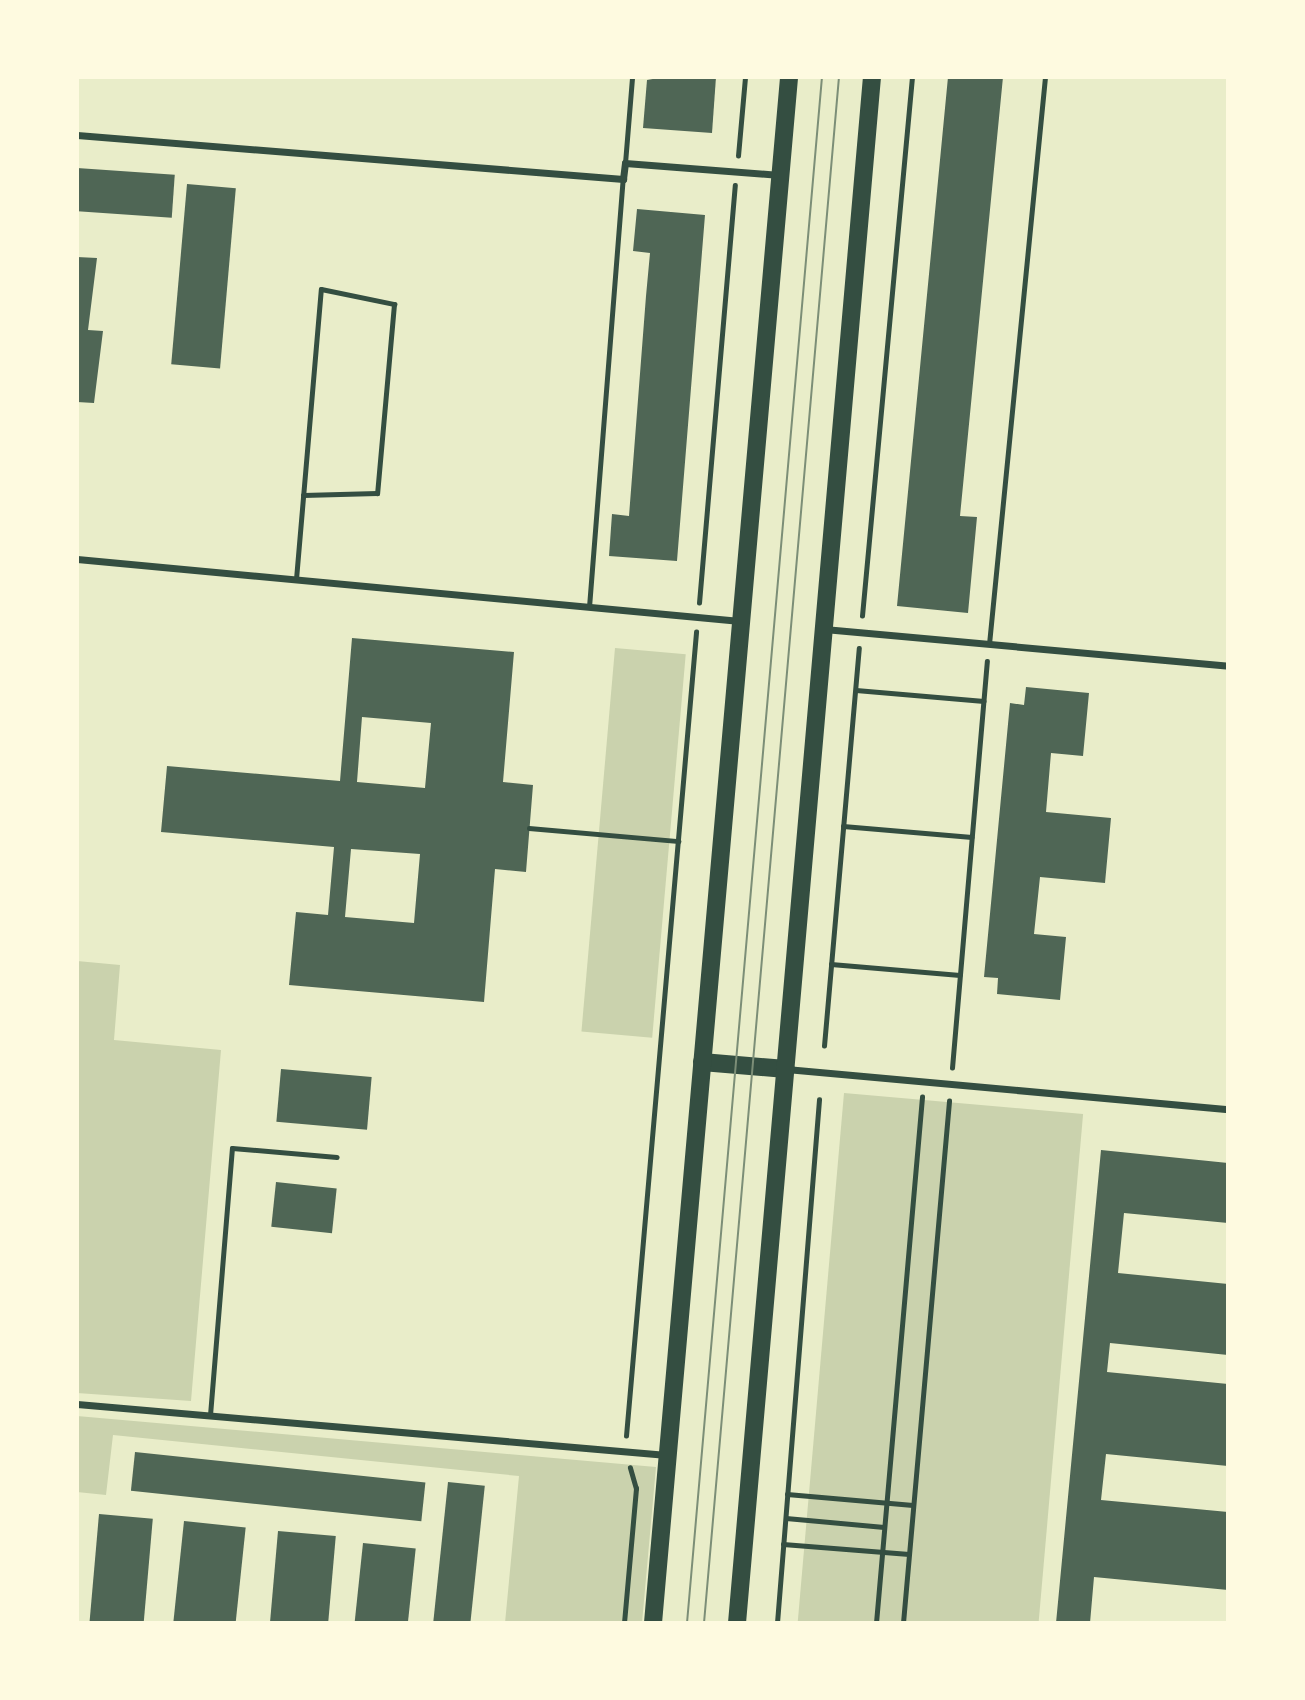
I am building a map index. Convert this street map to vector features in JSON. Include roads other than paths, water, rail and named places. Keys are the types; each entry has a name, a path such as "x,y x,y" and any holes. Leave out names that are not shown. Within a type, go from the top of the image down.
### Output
{"main road":[{"path":"653,1623 789,77"},
{"path":"737,1623 872,77"},
{"path":"702,1062 786,1069"}],"street":[{"path":"77,135 623,179 625,163 780,176"},
{"path":"77,559 741,621"},
{"path":"824,629 1228,666"},
{"path":"786,1069 1228,1110"},
{"path":"77,1404 668,1455"}],"lane":[{"path":"625,163 632,77"},
{"path":"989,644 1045,77"},
{"path":"589,607 623,179"},
{"path":"296,579 303,495 321,289 394,304 377,493 303,495"},
{"path":"210,1415 232,1148 337,1157"}],"tram line":[{"path":"687,1623 822,77"},
{"path":"704,1623 839,77"}]}
